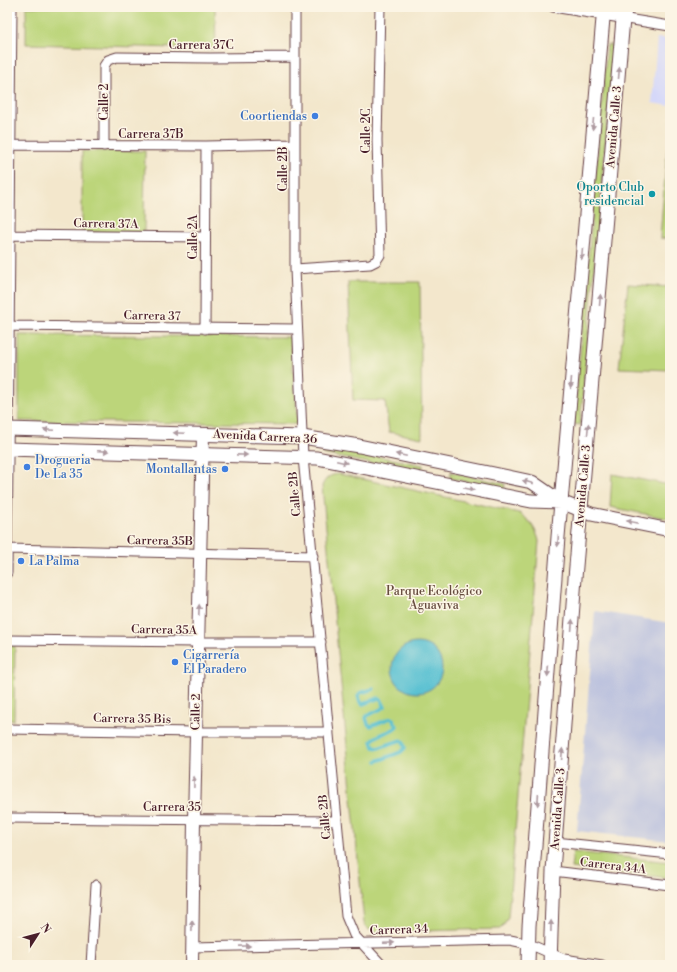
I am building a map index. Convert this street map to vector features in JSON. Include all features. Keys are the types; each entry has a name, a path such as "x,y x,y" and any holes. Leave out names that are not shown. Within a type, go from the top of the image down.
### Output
{"main road":[{"name":"Avenida Calle 3","path":"528,965 528,944 561,502 603,11"},
{"name":"Avenida Calle 3","path":"550,959 555,842 581,510 625,13"},
{"name":"Avenida Carrera 36","path":"8,429 302,437 359,446 532,482 561,502 592,514 670,530"},
{"name":"Avenida Carrera 36","path":"8,449 303,456 326,459 531,502 561,502"},
{"path":"442,483 444,464"},
{"path":"540,777 560,779"}],"street":[{"path":"7,573 8,235 12,7"},
{"name":"Calle 2B","path":"295,7 295,269 303,456 346,916 354,935 382,965"},
{"name":"Calle 2C","path":"295,269 370,264 376,261 380,254 378,140 380,7"},
{"path":"553,7 625,13 670,26"},
{"name":"Carrera 37C","path":"108,60 117,56 210,58 295,56"},
{"name":"Calle 2","path":"104,146 104,66 108,60"},
{"name":"Carrera 37B","path":"9,145 206,146 295,144"},
{"name":"Calle 2A","path":"205,329 206,146"},
{"name":"Carrera 37A","path":"8,235 206,237"},
{"name":"Carrera 37","path":"8,326 297,329"},
{"name":"Calle 2","path":"192,965 203,434"},
{"name":"Carrera 35B","path":"7,549 313,556"},
{"name":"Carrera 35A","path":"7,640 320,642"},
{"name":"Carrera 35 Bis","path":"7,729 196,732 329,732"},
{"name":"Carrera 35","path":"7,818 338,821"},
{"name":"Carrera 34A","path":"555,842 670,854"},
{"name":"Carrera 34A","path":"553,871 670,885"},
{"path":"91,965 96,885"},
{"name":"Carrera 34","path":"192,947 502,940 518,941 528,944 550,959 602,965"}],"shaded area":[{"path":"657,38 670,40 670,106 652,103"},
{"path":"595,611 670,623 670,841 577,831"}],"green space":[{"path":"26,7 215,7 216,49 26,44"},
{"path":"607,45 614,45 580,425 574,424"},
{"path":"667,150 670,150 670,239 660,238"},
{"path":"82,151 145,151 144,233 82,232"},
{"path":"348,282 420,282 422,438 389,432 385,401 353,400"},
{"path":"628,284 670,287 670,370 619,368"},
{"path":"19,335 290,337 298,424 19,421"},
{"path":"324,446 423,465 422,473 322,454"},
{"path":"451,472 505,484 504,490 450,478"},
{"name":"Parque Ecológico Aguaviva","path":"339,474 519,513 529,522 538,537 539,541 508,917 500,929 376,932 366,927 364,923 322,486 325,480 329,477"},
{"path":"612,474 670,485 670,519 610,507"},
{"path":"7,646 15,646 14,720 7,720"},
{"path":"573,852 670,862 670,878 571,868"}],"water":[{"path":"412,643 422,643 435,650 442,663 442,673 435,686 422,693 412,693 403,689 396,682 392,673 392,663 396,654 403,647"}],"waterway":[{"path":"373,689 360,693 358,696 360,702 363,704 379,698 385,707 367,716 366,718 368,724 371,726 391,718 397,726 375,738 372,741 374,747 378,748 401,740 403,741 405,748 401,752 377,761"}],"place":[{"name":"Coortiendas","path":"315,116"},
{"name":"Oporto Club residencial","path":"652,194"},
{"name":"Drogueria De La 35","path":"27,467"},
{"name":"Montallantas","path":"225,469"},
{"name":"La Palma","path":"21,561"},
{"name":"Cigarrería El Paradero","path":"175,662"}]}
